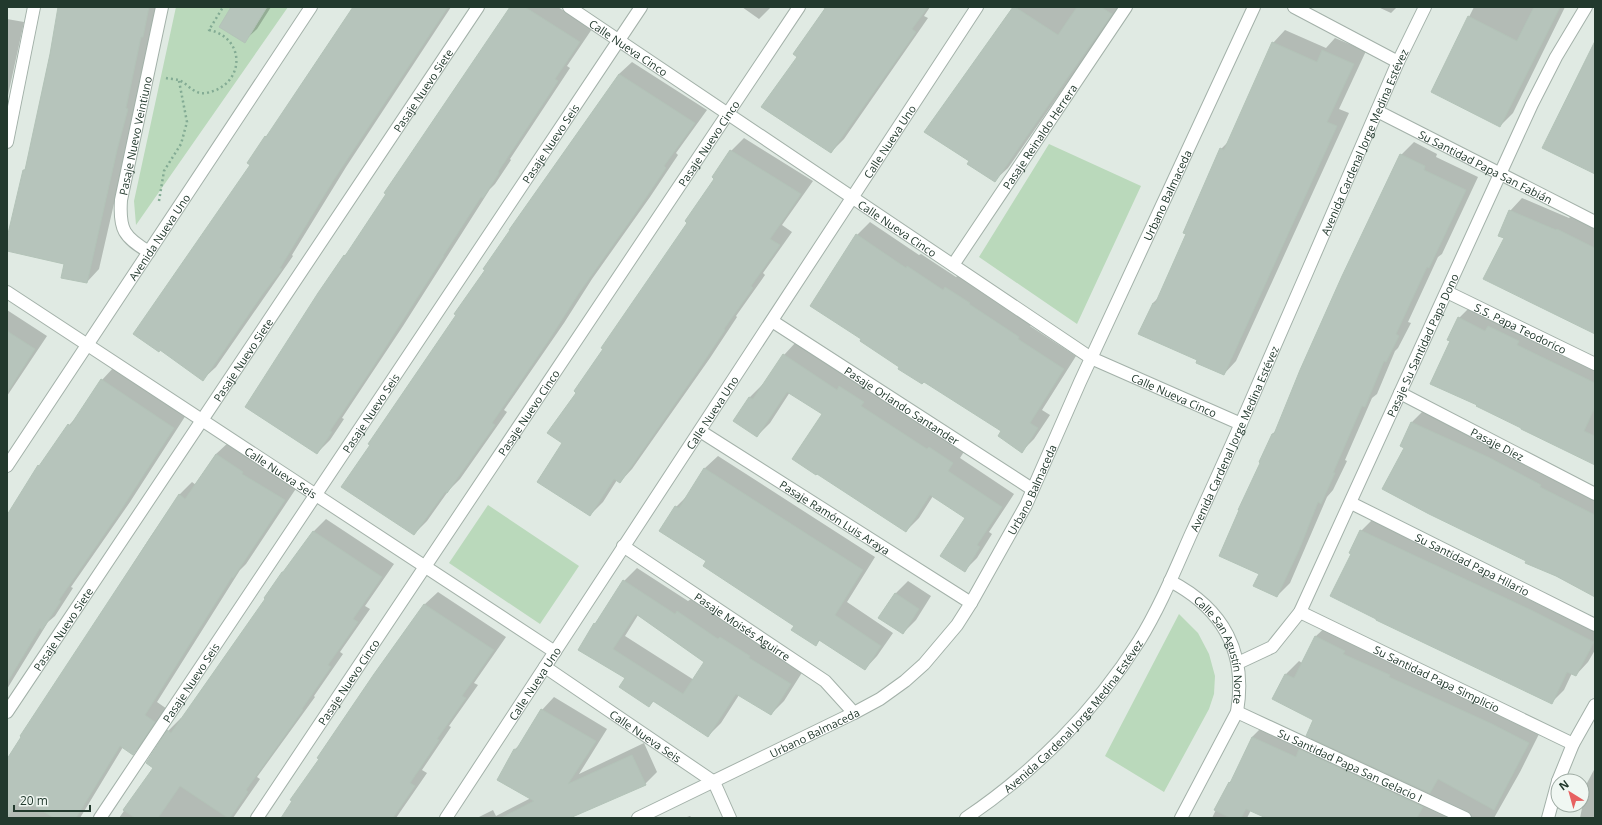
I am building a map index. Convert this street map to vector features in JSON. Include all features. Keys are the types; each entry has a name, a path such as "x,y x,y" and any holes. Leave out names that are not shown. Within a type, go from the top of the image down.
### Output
{"street":[{"path":"7,142 34,7"},
{"name":"Pasaje Nuevo Veintiuno","path":"149,252 131,241 123,230 120,215 121,200 162,7"},
{"name":"Avenida Nueva Uno","path":"7,466 312,7"},
{"name":"Pasaje Nuevo Siete","path":"7,712 478,7"},
{"name":"Calle Nueva Cinco","path":"569,7 1091,358 1241,424"},
{"name":"Pasaje Nuevo Seis","path":"100,818 641,7"},
{"name":"Pasaje Nuevo Cinco","path":"257,818 799,7"},
{"name":"Calle Nueva Uno","path":"446,818 977,7"},
{"name":"Pasaje Reinaldo Herrera","path":"953,265 1126,7"},
{"name":"Urbano Balmaceda","path":"638,818 714,782 880,699 905,681 924,664 958,625 1026,505 1091,358 1254,7"},
{"path":"1294,7 1398,62"},
{"name":"Avenida Cardenal Jorge Medina Estévez","path":"966,818 1019,779 1050,750 1082,716 1112,680 1138,642 1162,601 1241,424 1398,62 1425,7"},
{"name":"Pasaje Su Santidad Papa Dono","path":"1238,663 1272,647 1300,612 1532,104 1556,57 1586,7"},
{"name":"Su Santidad Papa San Fabián","path":"1377,111 1595,222"},
{"name":"Calle Nueva Seis","path":"7,292 554,652"},
{"name":"S.S. Papa Teodorico","path":"1447,292 1595,364"},
{"name":"Pasaje Orlando Santander","path":"772,321 1032,489"},
{"name":"Pasaje Diez","path":"1400,393 1595,494"},
{"name":"Pasaje Ramón Luis Araya","path":"700,431 971,603"},
{"name":"Su Santidad Papa Hilario","path":"1351,503 1595,625"},
{"name":"Pasaje Moisés Aguirre","path":"623,546 825,681 854,713"},
{"name":"Calle San Agustín Norte","path":"1170,581 1191,593 1213,612 1227,634 1238,663 1239,696 1236,712 1181,818"},
{"name":"Su Santidad Papa Simplicio","path":"1300,612 1573,744"},
{"name":"Calle Nueva Seis","path":"545,667 714,782"},
{"path":"1561,773 1573,744 1595,705"},
{"name":"Su Santidad Papa San Gelacio I","path":"1236,712 1465,818"},
{"path":"714,782 730,818"}],"path":[{"path":"167,78 179,80 197,92 205,93 222,88 230,80 237,62 233,46 224,36 216,31 209,30 223,7"},
{"path":"157,208 164,171 181,144 187,122 179,80"}],"green space":[{"path":"176,7 288,7 136,225 134,201"},
{"path":"1049,144 1141,186 1077,324 979,257"},
{"path":"488,505 579,566 540,624 449,563"},
{"path":"1179,614 1198,633 1209,654 1215,676 1214,694 1209,709 1164,792 1105,756"}],"building":[{"path":"58,7 149,7 126,108 128,109 117,150 87,283 61,278 64,264 7,251 7,238 23,170 25,170 50,54"},
{"path":"231,7 267,7 245,43 219,27"},
{"path":"353,7 448,7 333,181 280,268 282,269 262,295 203,381 160,350 159,352 133,334 250,165 247,163"},
{"path":"510,7 525,7 580,42 555,79 558,81 498,172 499,173 483,198 481,197 373,367 330,431 332,432 317,454 245,407 318,293 344,255 345,256 386,194 384,193"},
{"path":"826,7 928,7 912,29 916,32 831,153 761,107 797,57 793,54"},
{"path":"1013,7 1058,35 1077,7 1101,7 1112,14 995,182 967,164 969,161 924,132"},
{"path":"1534,7 1560,7 1500,127 1431,92 1468,16 1517,41"},
{"path":"1595,41 1595,174 1542,148"},
{"path":"1272,42 1317,62 1322,50 1354,64 1327,122 1337,126 1224,375 1196,363 1197,360 1138,334 1153,303 1155,304 1186,234 1183,233 1220,148 1224,150"},
{"path":"619,74 695,123 664,166 666,168 579,293 551,337 492,423 495,425 447,493 445,492 414,535 341,487 370,445 368,444 456,315 454,314 485,270 483,269 509,230"},
{"path":"730,150 801,194 770,239 780,245 751,286 753,288 620,483 614,479 590,516 537,482 562,443 547,433 576,393 574,391 603,349 601,348 687,223 685,221 714,179 712,177"},
{"path":"1400,154 1425,166 1424,170 1466,190 1429,268 1427,267 1396,334 1399,336 1386,362 1384,361 1365,407 1362,406 1333,473 1335,473 1321,504 1318,502 1299,550 1277,597 1253,586 1259,574 1219,556 1260,463 1259,462 1272,434 1274,434 1300,370 1342,276"},
{"path":"1509,210 1556,230 1557,229 1595,248 1595,334 1483,279 1504,238 1498,236"},
{"path":"856,234 906,268 907,266 943,290 945,287 970,303 969,304 1019,337 1018,339 1064,369 1030,423 1038,428 1022,453 998,436 1001,431 924,382 922,384 898,369 899,367 860,341 861,339 810,306"},
{"path":"1458,317 1485,331 1488,326 1519,341 1517,345 1595,383 1595,407 1584,431 1595,436 1595,465 1521,429 1476,406 1477,405 1430,384 1450,341 1447,340"},
{"path":"7,331 35,349 7,393"},
{"path":"783,354 837,390 839,386 864,402 861,406 927,449 929,447 953,463 948,471 1002,507 977,545 980,547 965,572 940,556 965,518 930,495 906,532 792,459 822,414 787,392 757,437 733,421 749,397 753,399"},
{"path":"101,379 174,428 117,516 59,600 61,601 42,630 40,628 7,683 7,515 38,465 39,466 68,424 70,426"},
{"path":"1411,422 1488,457 1541,485 1540,487 1595,515 1595,597 1556,576 1525,563 1526,561 1429,514 1382,489 1404,448 1400,446"},
{"path":"216,454 243,472 242,474 285,500 233,578 232,577 145,715 155,722 133,755 120,746 76,818 54,818 20,797 7,818 7,759 21,737 20,736 179,494 185,499"},
{"path":"704,468 863,570 835,615 881,646 865,670 819,640 816,646 791,630 794,626 703,566 706,561 659,531 675,506 679,508"},
{"path":"1360,530 1533,611 1594,642 1576,676 1567,672 1552,704 1376,620 1330,596 1351,554 1349,553"},
{"path":"313,531 382,577 353,619 358,622 328,665 331,667 302,709 303,710 246,790 248,792 230,818 180,786 158,818 135,818 123,810 153,768 146,763 167,730 171,733 265,599 264,598 282,572"},
{"path":"623,580 675,614 677,611 718,639 720,637 750,656 749,658 791,684 771,715 736,694 708,737 653,701 649,707 619,687 625,678 578,650 594,623 595,624","holes":["636,614 704,662 683,694 613,649"]},
{"path":"895,593 919,609 903,634 878,618"},
{"path":"424,604 494,650 462,696 466,698 437,739 439,740 410,783 415,786 393,818 281,818 292,801 290,800 319,759 317,758"},
{"path":"1315,636 1345,651 1343,654 1390,675 1389,677 1490,723 1529,743 1494,810 1438,779 1430,793 1306,736 1313,720 1272,699 1285,674 1294,678"},
{"path":"541,709 596,741 568,784 632,755 646,785 570,818 501,818 534,801 497,780 514,749 516,750"},
{"path":"1252,737 1296,757 1299,749 1423,807 1417,818 1266,818 1246,809 1241,818 1230,818 1214,810 1229,782 1230,783"}]}
